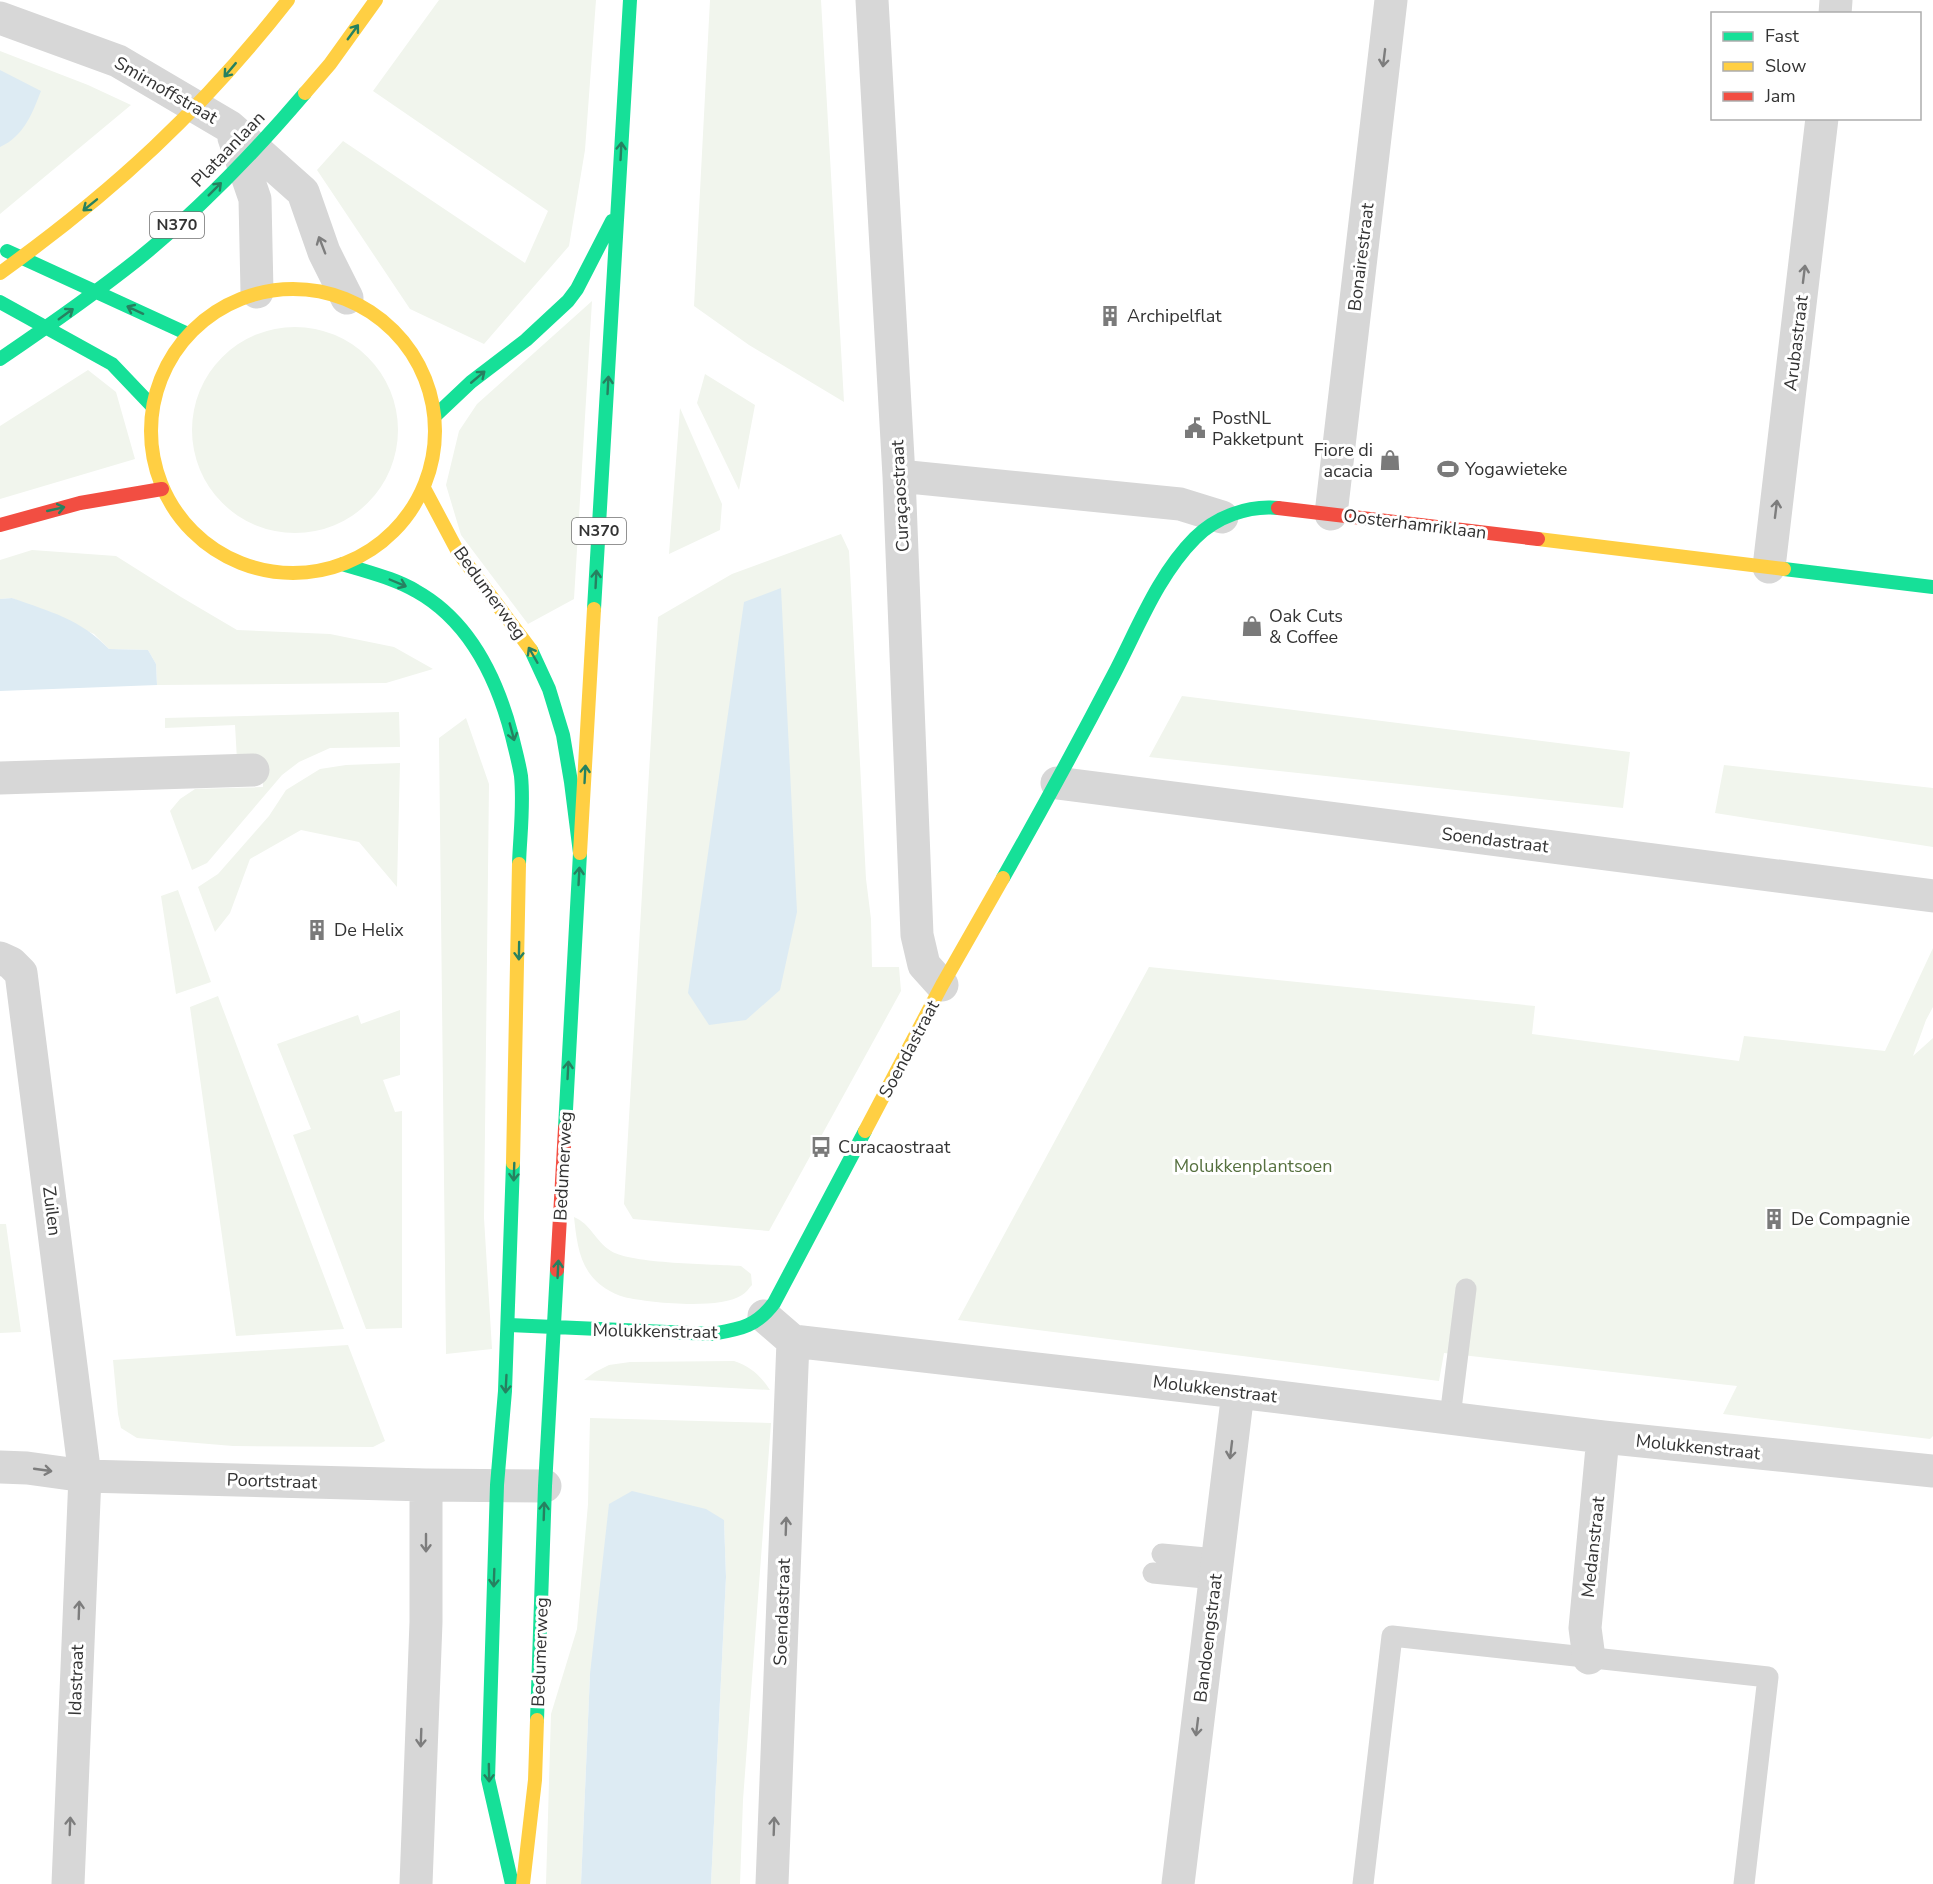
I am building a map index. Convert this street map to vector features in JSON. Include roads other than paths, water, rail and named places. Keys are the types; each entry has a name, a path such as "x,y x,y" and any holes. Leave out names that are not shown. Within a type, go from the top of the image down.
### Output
{"main road":[{"path":"0,273 97,200 163,141 218,85 288,0"},
{"name":"Plataanlaan","path":"0,359 65,315 138,259 206,198 263,141 330,64 376,0"},
{"name":"N370","path":"580,854 630,0"},
{"name":"N370","path":"435,417 471,382 526,340 568,301 577,289 618,209"},
{"path":"0,248 188,334"},
{"path":"298,288 323,291 347,298 370,310 390,326 407,345 421,368 430,392 435,417 434,453 424,488 408,515 387,537 367,552 343,564 315,571 287,573 260,570 236,562 213,549 192,533 175,512 162,489 151,450 152,406 163,371 188,334 215,311 256,292 298,288"},
{"path":"0,302 112,364 152,406"},
{"name":"Bedumerweg","path":"424,488 459,552 514,623 540,666 557,711 571,771 580,854 545,1486 535,1780 523,1884"},
{"path":"0,525 24,517 118,495 162,489"},
{"name":"Oosterhamriklaan","path":"1222,517 1264,507 1933,587"},
{"name":"Soendastraat","path":"764,1316 778,1297 942,986 1057,783 1169,569 1197,537 1222,517"},
{"path":"343,564 382,576 417,591 443,609 466,633 484,661 502,697 514,736 521,777 516,1117 509,1325 497,1485 488,1779 512,1884"},
{"name":"Molukkenstraat","path":"509,1325 712,1334 744,1328 764,1316"}],"street":[{"name":"Curaçaostraat","path":"872,0 899,476 917,936 924,965 942,986"},
{"name":"Bonairestraat","path":"1331,514 1391,0"},
{"name":"Smirnoffstraat","path":"0,18 118,61 230,127 303,192 324,252 347,298"},
{"name":"Arubastraat","path":"1769,567 1822,120"},
{"name":"Smirnoffstraat","path":"230,127 255,199 256,292"},
{"path":"899,476 1180,504 1222,517"},
{"path":"0,778 253,770"},
{"name":"Soendastraat","path":"1057,783 1933,896"},
{"name":"Zuilen","path":"0,958 11,963 21,973 85,1476"},
{"path":"764,1316 793,1341"},
{"name":"Soendastraat","path":"772,1884 793,1341"},
{"name":"Molukkenstraat","path":"793,1341 1604,1437 1933,1471"},
{"name":"Bandoengstraat","path":"1178,1884 1238,1392"},
{"name":"Medanstraat","path":"1589,1658 1585,1628 1604,1437"},
{"name":"Poortstraat","path":"0,1467 27,1468 85,1476 545,1486"},
{"name":"Idastraat","path":"68,1884 85,1476"},
{"path":"416,1884 426,1622 426,1485"}],"lane":[{"path":"1450,1417 1466,1289"},
{"path":"1162,1554 1216,1569"},
{"path":"1153,1573 1216,1569"},
{"path":"1363,1884 1392,1636 1768,1677 1744,1884"}],"place":[{"name":"Archipelflat","path":"1110,316"},
{"name":"PostNL Pakketpunt","path":"1195,428"},
{"name":"Fiore di acacia","path":"1390,460"},
{"name":"Yogawieteke","path":"1448,469"},
{"name":"Oak Cuts & Coffee","path":"1252,626"},
{"name":"De Helix","path":"317,930"},
{"name":"Curacaostraat","path":"821,1147"},
{"name":"De Compagnie","path":"1774,1219"}],"park label":[{"name":"Molukkenplantsoen","path":"1253,1166"}]}
